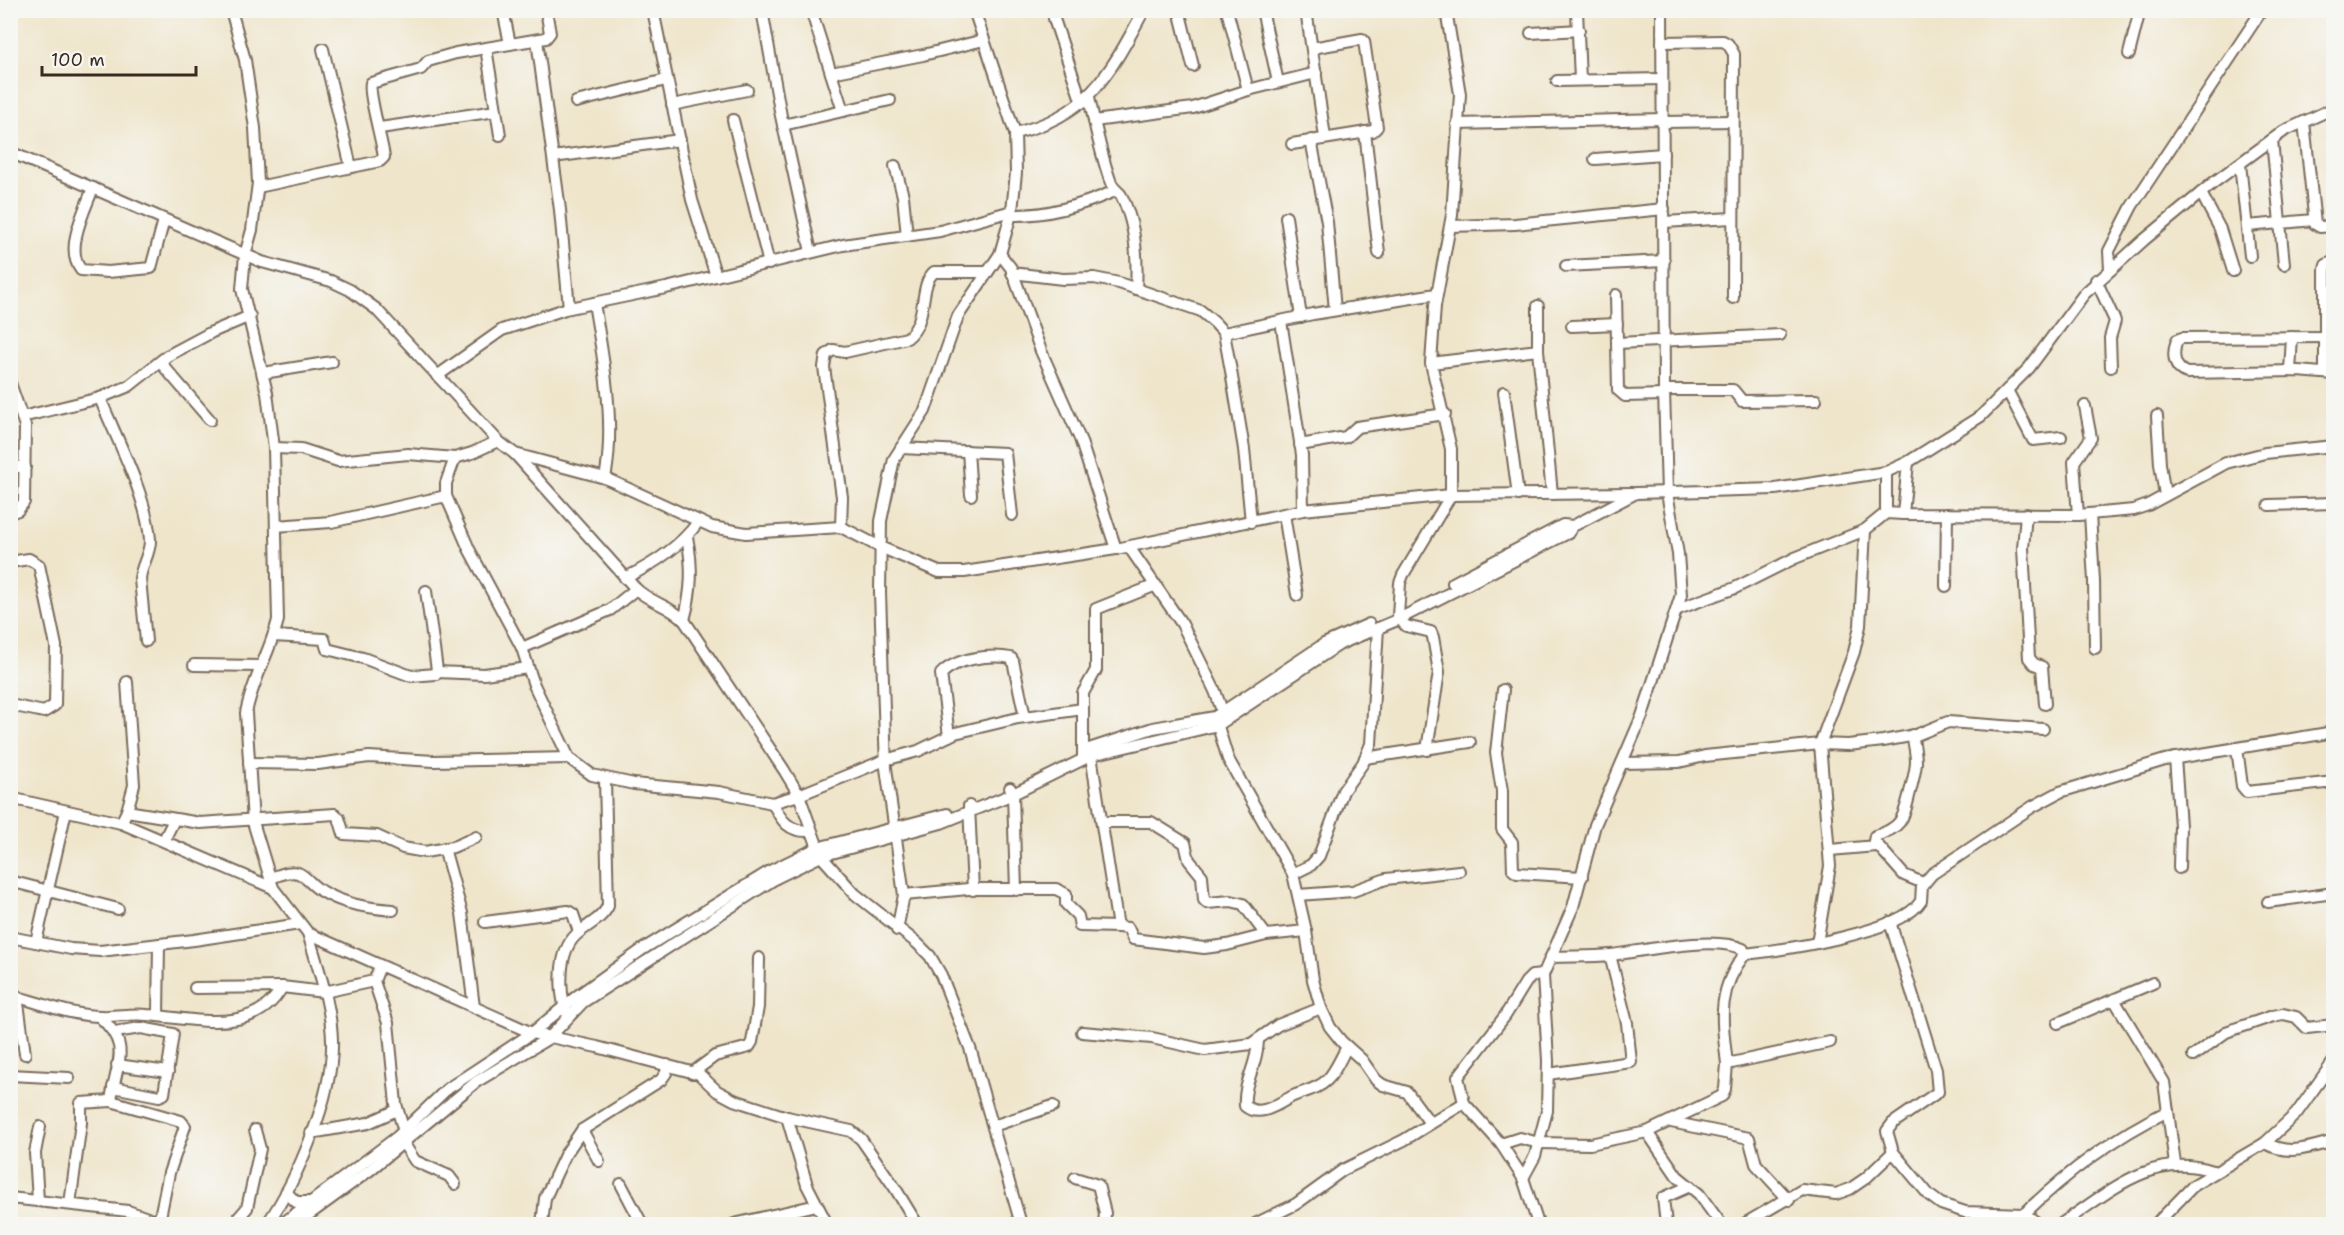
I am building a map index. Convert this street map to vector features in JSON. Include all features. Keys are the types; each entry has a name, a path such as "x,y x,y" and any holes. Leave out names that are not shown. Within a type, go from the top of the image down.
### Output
{"street":[{"path":"231,10 245,60 255,128 258,187 252,230 245,255 242,289 263,373 274,448 278,620 246,713 248,782 253,822 272,883 308,933 532,1034 597,1047 704,1076 717,1091 734,1100 788,1117 821,1122 856,1134 895,1188 917,1224"},
{"path":"503,10 510,44"},
{"path":"258,187 376,163 384,157 380,128 369,91 370,83 421,69 432,60 537,40 549,35 546,10"},
{"path":"653,10 693,200 716,276"},
{"path":"762,10 783,125 811,252"},
{"path":"811,10 843,111"},
{"path":"897,930 903,912 904,896 896,832 890,809 885,760 880,548 887,486 894,459 925,411 958,316 1000,254 1012,213 1016,173 1015,133 974,10"},
{"path":"1015,133 1045,125 1085,100 1144,10"},
{"path":"1179,10 1193,66"},
{"path":"1227,10 1248,90"},
{"path":"1262,10 1278,82"},
{"path":"1306,10 1325,137"},
{"path":"1427,750 1439,672 1433,637 1431,632 1406,626 1398,615 1400,583 1403,575 1451,495 1451,449 1445,414 1431,363 1436,294 1451,226 1456,124 1460,94 1446,10"},
{"path":"1577,10 1580,80"},
{"path":"1523,1178 1539,1143 1547,1111 1548,1074 1543,975 1565,928 1582,878 1595,825 1648,701 1681,595 1678,554 1667,494 1662,340 1664,209 1662,10"},
{"path":"2129,54 2140,10"},
{"path":"2110,269 2109,251 2132,207 2262,10"},
{"path":"1054,18 1094,122 1100,150 1115,191 1122,195 1135,238 1138,259 1136,289"},
{"path":"1531,33 1579,30"},
{"path":"1292,144 1373,131 1377,127 1364,41 1362,39 1312,48"},
{"path":"537,40 553,158 569,308"},
{"path":"831,73 984,40"},
{"path":"1662,42 1723,41 1728,44 1734,54 1733,298"},
{"path":"486,48 500,135"},
{"path":"323,49 351,167"},
{"path":"1094,122 1193,108 1248,90 1316,73"},
{"path":"1557,81 1662,79"},
{"path":"576,102 666,80"},
{"path":"672,105 747,90"},
{"path":"783,125 890,100"},
{"path":"515,454 606,478 698,522 726,531 746,533 841,527 880,548 939,572 964,572 1130,547 1303,510 1451,495 1667,494 1776,489 1886,472 1908,462 1981,416 2029,368 2096,280 2201,193 2272,140 2334,108"},
{"path":"380,128 496,111"},
{"path":"733,120 769,264"},
{"path":"1456,124 1733,121"},
{"path":"2304,122 2314,220 2316,226 2334,226"},
{"path":"1365,132 1379,253"},
{"path":"553,158 680,140"},
{"path":"1311,140 1328,222 1335,310"},
{"path":"2272,140 2284,264"},
{"path":"10,152 262,262 331,280 351,290 376,309 498,441 515,454 636,589 645,597 669,606 684,620 704,646 799,795 819,852 855,894 930,956 941,975 970,1048 1021,1224"},
{"path":"1595,159 1663,154"},
{"path":"2240,164 2250,256"},
{"path":"895,166 903,196 907,236"},
{"path":"93,188 76,237 78,265 81,270 108,272 151,268 164,220"},
{"path":"437,376 502,330 569,308 769,264 843,245 940,231 1012,213 1036,215 1059,210 1115,191"},
{"path":"2201,193 2220,229 2233,271"},
{"path":"1451,226 1515,224 1664,209"},
{"path":"1286,217 1301,317"},
{"path":"1664,222 1732,218"},
{"path":"2247,226 2314,220"},
{"path":"1000,254 1012,273 1041,351 1089,462 1116,549"},
{"path":"1566,266 1664,261"},
{"path":"2329,337 2182,338 2177,340 2175,347 2176,366 2187,373 2290,371 2329,373 2329,337 2325,270 2326,265 2334,261"},
{"path":"841,527 842,496 824,367 826,355 833,350 845,352 907,338 921,319 928,281 934,272 987,272"},
{"path":"1012,273 1063,279 1094,278 1136,289 1201,311 1224,333 1244,449 1251,522"},
{"path":"2096,280 2115,321 2110,338 2111,367"},
{"path":"1224,333 1335,310 1436,294"},
{"path":"1616,295 1620,394 1733,390 1742,401 1816,400"},
{"path":"594,303 606,372 609,460 606,478"},
{"path":"1538,306 1538,350 1552,494"},
{"path":"22,417 99,398 129,386 190,343 250,316"},
{"path":"1281,321 1300,445 1303,510"},
{"path":"1572,326 1617,324"},
{"path":"1617,343 1780,336"},
{"path":"2290,371 2292,337"},
{"path":"1431,363 1538,350"},
{"path":"160,362 210,420"},
{"path":"263,373 332,362"},
{"path":"10,383 26,435 24,502 18,510 10,513"},
{"path":"2007,390 2033,440 2061,437"},
{"path":"1504,392 1518,495"},
{"path":"99,398 135,483 148,526 149,550 141,569 140,579 146,641"},
{"path":"2085,406 2091,438 2074,462 2094,581 2095,648"},
{"path":"1300,445 1346,437 1352,434 1357,427 1445,414"},
{"path":"2157,416 2160,464 2166,495"},
{"path":"274,448 301,449 338,461 408,454 455,458 498,441"},
{"path":"1678,609 1735,588 1795,558 1865,530 1886,513 2084,514 2134,510 2226,463 2265,453 2334,446"},
{"path":"901,448 1005,453 1012,515"},
{"path":"968,451 971,495"},
{"path":"455,458 446,483 446,496 469,549 522,648 528,668 569,758 582,769 605,779 719,792 757,801 773,802 799,795 885,760 918,751 949,736 1025,717 1083,709"},
{"path":"1903,514 1908,462"},
{"path":"10,467 25,467"},
{"path":"1886,472 1886,513"},
{"path":"1221,720 1324,645 1398,615 1568,533 1573,526 1636,493"},
{"path":"276,526 331,522 446,496"},
{"path":"2269,505 2334,503"},
{"path":"1284,514 1298,595"},
{"path":"1946,586 1947,514"},
{"path":"2026,514 2023,548 2029,658 2042,667 2045,704"},
{"path":"625,578 687,537 698,522"},
{"path":"1817,943 1830,866 1820,744 1854,652 1860,626 1865,530"},
{"path":"684,620 690,598 693,566 687,537"},
{"path":"1130,547 1182,624 1201,660 1221,720 1228,759 1293,874 1306,932 1313,980 1321,1008 1330,1027 1383,1085 1407,1092 1430,1123"},
{"path":"10,562 29,559 39,565 56,646 55,705 44,712 10,705"},
{"path":"1118,927 1102,822 1087,753 1083,693 1096,670 1096,609 1103,604 1156,585"},
{"path":"522,648 610,610 636,589"},
{"path":"426,591 437,672"},
{"path":"296,1224 402,1137 447,1089 819,852 896,832 970,808 1011,791 1087,753 1221,720 1340,644 1378,628 1398,615"},
{"path":"1293,874 1311,865 1319,856 1343,790 1365,758 1371,744 1378,628"},
{"path":"274,636 324,639 327,649 363,658 411,676 437,672 484,675 528,668"},
{"path":"949,736 941,674 958,664 986,656 1001,656 1013,661 1025,717"},
{"path":"194,665 261,666"},
{"path":"121,823 127,811 134,784 127,682"},
{"path":"1503,690 1496,753 1502,791 1502,829 1512,842 1513,870 1517,873 1582,878"},
{"path":"1622,763 1679,762 1705,756 1820,744 1848,745 1912,735 1948,722 2043,729"},
{"path":"1501,1144 1520,1138 1539,1143 1590,1144 1647,1132 1722,1096 1725,1089 1727,1064 1721,1010 1733,970 1745,954 1817,943 1890,922 1918,906 1923,883 1932,874 2032,807 2060,792 2175,758 2334,732"},
{"path":"1912,735 1918,759 1917,775 1904,818 1893,829 1875,836 1876,846 1904,875 1923,883"},
{"path":"1365,758 1427,750 1455,742 1470,742"},
{"path":"2237,748 2242,786 2247,792 2334,782"},
{"path":"249,764 318,764 369,757 434,761 569,758"},
{"path":"2175,758 2180,826 2179,868"},
{"path":"282,1224 476,1082 549,1038 566,1013 562,975 565,955 571,941 605,912 608,906 605,779"},
{"path":"1011,791 1016,890"},
{"path":"10,798 121,823 272,883"},
{"path":"773,802 781,820 788,826 810,831"},
{"path":"970,808 973,890"},
{"path":"36,942 66,811"},
{"path":"127,811 200,823 253,822 335,814 339,818 344,834 377,836 414,851 444,848 476,837"},
{"path":"164,840 174,820"},
{"path":"1102,822 1150,822 1185,843 1189,860 1202,876 1204,900 1210,903 1231,901 1243,904 1266,934"},
{"path":"1830,850 1876,846"},
{"path":"444,848 462,913 474,1007"},
{"path":"1298,895 1353,891 1386,879 1459,871"},
{"path":"272,883 286,873 298,873 320,890 336,898 368,908 393,910"},
{"path":"10,880 118,909"},
{"path":"904,896 973,890 1063,891 1067,897 1066,904 1078,916 1080,926 1128,928 1132,939 1204,948 1227,945 1266,934 1306,932"},
{"path":"2268,902 2334,893"},
{"path":"485,922 568,911 573,914 579,932"},
{"path":"1890,922 1936,1070 1938,1092 1893,1123 1887,1131 1893,1152 1929,1195 1941,1204 1965,1212 2024,1214 2039,1224"},
{"path":"10,937 100,951 300,924"},
{"path":"267,1224 304,1155 330,1062 332,1042 324,992 308,933"},
{"path":"158,1016 159,944"},
{"path":"1551,957 1610,955 1680,945 1728,945 1743,949 1745,954"},
{"path":"1548,1074 1631,1062 1627,1023 1610,955"},
{"path":"692,1073 715,1056 749,1047 752,1042 758,1007 759,958"},
{"path":"380,966 374,981 388,1023 402,1137 415,1161 449,1176 455,1184"},
{"path":"1538,1224 1523,1178 1501,1144 1464,1103 1458,1077 1506,1016 1526,982 1532,976 1543,975"},
{"path":"195,988 282,987 324,992 374,981"},
{"path":"2058,1023 2115,1001 2153,983"},
{"path":"25,1054 14,996 99,1016 158,1016 209,1022 239,1019 260,1012 277,996 282,987"},
{"path":"2115,1001 2164,1082 2175,1164"},
{"path":"1082,1032 1152,1038 1205,1050 1258,1041 1278,1025 1321,1008"},
{"path":"2193,1056 2226,1032 2273,1016 2283,1014 2296,1017 2307,1028 2334,1025"},
{"path":"99,1016 115,1032 121,1045 111,1101"},
{"path":"113,1087 162,1096 168,1072 172,1033 141,1028 115,1032"},
{"path":"1258,1041 1255,1068 1246,1084 1245,1106 1252,1110 1276,1107 1291,1097 1319,1087 1329,1078 1347,1047"},
{"path":"1727,1064 1830,1042"},
{"path":"2156,1224 2194,1185 2213,1171 2230,1165 2265,1143 2296,1114 2334,1061"},
{"path":"117,1065 168,1072"},
{"path":"542,1224 545,1198 565,1155 582,1130 661,1080 667,1065"},
{"path":"10,1076 69,1078"},
{"path":"10,1198 128,1211 162,1223 169,1173 181,1143 184,1123 111,1101 81,1103 81,1122 70,1204"},
{"path":"1255,1224 1296,1204 1343,1170 1404,1140 1464,1103"},
{"path":"993,1126 1053,1106"},
{"path":"311,1133 368,1123 397,1110"},
{"path":"2024,1214 2065,1177 2127,1131 2169,1111"},
{"path":"788,1117 796,1154 827,1224"},
{"path":"1671,1122 1749,1138 1756,1164 1789,1200"},
{"path":"38,1201 35,1154 40,1127"},
{"path":"234,1224 247,1208 260,1149 255,1130"},
{"path":"582,1130 599,1161"},
{"path":"1647,1132 1672,1170 1699,1194 1721,1224"},
{"path":"2265,1143 2279,1151 2302,1149 2334,1141"},
{"path":"1744,1224 1808,1189 1836,1194 1850,1190 1893,1152"},
{"path":"2061,1224 2123,1183 2161,1166 2175,1164 2196,1166 2213,1171"},
{"path":"1075,1178 1094,1181 1098,1185 1105,1213 1104,1224"},
{"path":"621,1184 642,1224"},
{"path":"1666,1224 1663,1198 1689,1186"},
{"path":"286,1192 296,1202 311,1202"},
{"path":"734,1224 817,1205"},
{"path":"2073,1216 2084,1224"}]}
